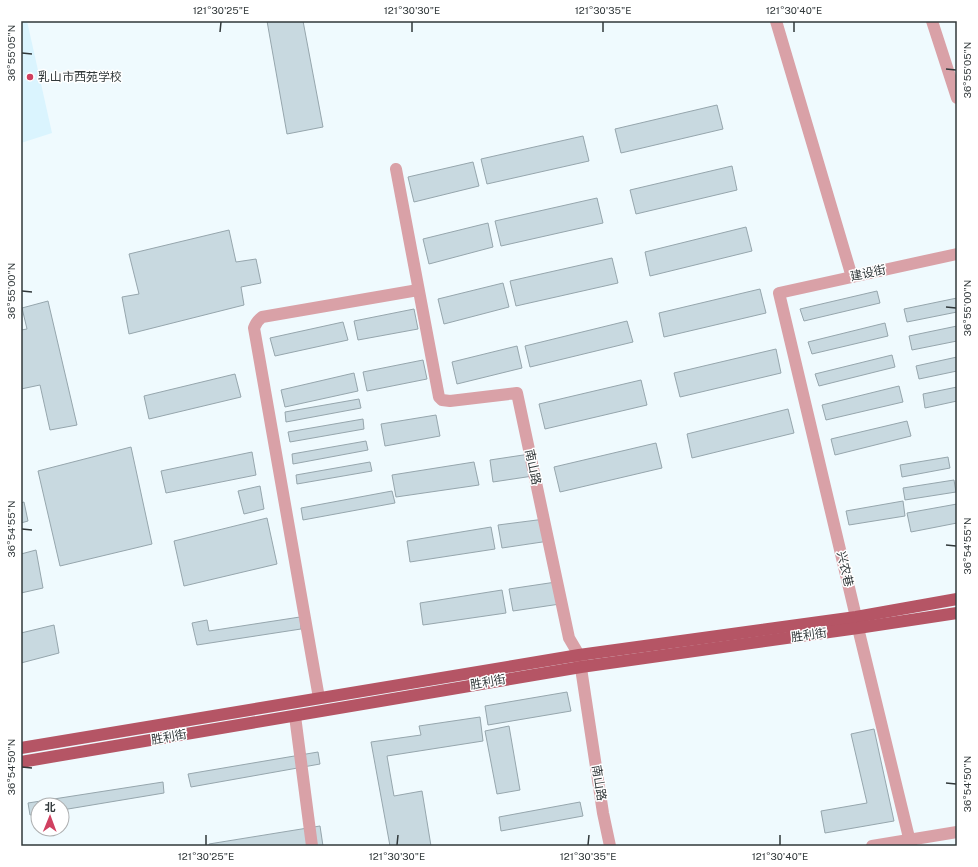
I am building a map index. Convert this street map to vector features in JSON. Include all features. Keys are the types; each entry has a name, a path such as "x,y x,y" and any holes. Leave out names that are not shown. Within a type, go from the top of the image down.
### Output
{"main road":[{"name":"胜利街","path":"857,623 957,599"},
{"name":"胜利街","path":"21,748 319,698 857,623 957,613"},
{"name":"胜利街","path":"21,762 295,716 580,661"}],"street":[{"path":"776,21 852,277"},
{"path":"932,21 957,98"},
{"name":"南山路","path":"396,169 439,397 442,400 450,401 517,393 569,638 580,661 610,846"},
{"name":"建设街","path":"779,292 957,254"},
{"path":"319,698 254,328 256,323 262,317 418,290"},
{"name":"兴农巷","path":"779,292 857,623 911,843"},
{"path":"295,716 312,846"},
{"path":"872,846 911,843 957,832"}],"shaded area":[{"name":"乳山市西苑学校","path":"21,21 27,21 52,133 21,143"}],"building":[{"path":"267,21 303,21 323,127 287,134"},
{"path":"717,105 723,129 621,153 615,129"},
{"path":"583,136 589,161 487,184 481,159"},
{"path":"473,162 479,186 414,202 408,177"},
{"path":"732,166 737,190 636,214 630,190"},
{"path":"597,198 603,223 501,246 495,221"},
{"path":"488,223 493,247 429,264 423,239"},
{"path":"746,227 752,251 650,276 645,252"},
{"path":"229,230 236,262 256,259 261,283 241,287 244,305 129,334 122,297 139,294 129,254"},
{"path":"612,258 618,283 516,306 510,281"},
{"path":"503,283 509,307 444,324 438,299"},
{"path":"760,289 766,313 664,337 659,313"},
{"path":"877,291 880,303 804,321 800,309"},
{"path":"957,298 957,312 907,322 904,309"},
{"path":"48,301 77,425 50,430 40,385 21,389 21,330 27,329 22,308"},
{"path":"414,309 418,329 358,340 354,321"},
{"path":"627,321 633,342 530,367 525,346"},
{"path":"343,322 348,340 275,356 270,338"},
{"path":"885,323 888,336 812,354 808,342"},
{"path":"957,326 957,341 912,350 909,336"},
{"path":"517,346 522,368 457,384 452,362"},
{"path":"776,349 781,373 680,397 674,373"},
{"path":"892,355 895,367 819,386 815,374"},
{"path":"957,357 957,371 919,379 916,366"},
{"path":"423,360 427,379 367,391 363,372"},
{"path":"354,373 358,391 285,407 281,390"},
{"path":"235,374 241,397 149,419 144,396"},
{"path":"641,380 647,405 545,429 539,404"},
{"path":"899,386 903,402 826,420 822,405"},
{"path":"957,387 957,401 925,408 923,394"},
{"path":"359,399 361,408 286,422 285,412"},
{"path":"788,409 794,433 692,458 687,434"},
{"path":"436,415 440,436 385,446 381,424"},
{"path":"363,419 364,429 290,442 288,432"},
{"path":"907,421 911,436 835,455 831,439"},
{"path":"366,441 368,450 293,464 292,454"},
{"path":"656,443 662,468 560,492 554,467"},
{"path":"131,447 152,544 60,566 38,471"},
{"path":"252,452 256,475 166,493 161,471"},
{"path":"530,454 533,476 493,482 490,460"},
{"path":"948,457 950,468 902,477 900,465"},
{"path":"370,462 372,471 297,484 296,475"},
{"path":"474,462 479,485 396,497 392,475"},
{"path":"954,480 956,492 905,500 903,488"},
{"path":"260,486 264,509 244,514 238,491"},
{"path":"392,491 395,503 303,520 301,508"},
{"path":"903,501 905,516 849,525 846,511"},
{"path":"24,502 28,521 21,523 21,503"},
{"path":"957,504 957,523 911,532 907,513"},
{"path":"267,518 277,564 184,586 174,541"},
{"path":"545,519 549,541 502,548 498,525"},
{"path":"491,527 495,549 410,562 407,541"},
{"path":"36,550 43,588 21,593 21,554"},
{"path":"556,582 560,604 513,611 509,589"},
{"path":"502,590 506,613 423,625 420,603"},
{"path":"300,617 301,629 197,645 192,623 207,620 209,631"},
{"path":"54,625 59,653 21,663 21,633"},
{"path":"567,692 571,711 488,725 485,706"},
{"path":"480,717 483,741 387,756 394,796 422,791 431,846 390,846 371,742 421,735 419,726"},
{"path":"509,726 520,790 497,794 485,731"},
{"path":"874,729 894,821 825,833 821,811 867,803 851,734"},
{"path":"318,752 320,764 191,787 188,774"},
{"path":"163,782 164,793 70,809 70,797 67,797"},
{"path":"580,802 583,816 501,831 499,817"},
{"path":"28,803 30,803 30,815"},
{"path":"320,826 323,846 209,846 209,844"}],"place":[{"name":"乳山市西苑学校","path":"30,77"}]}
